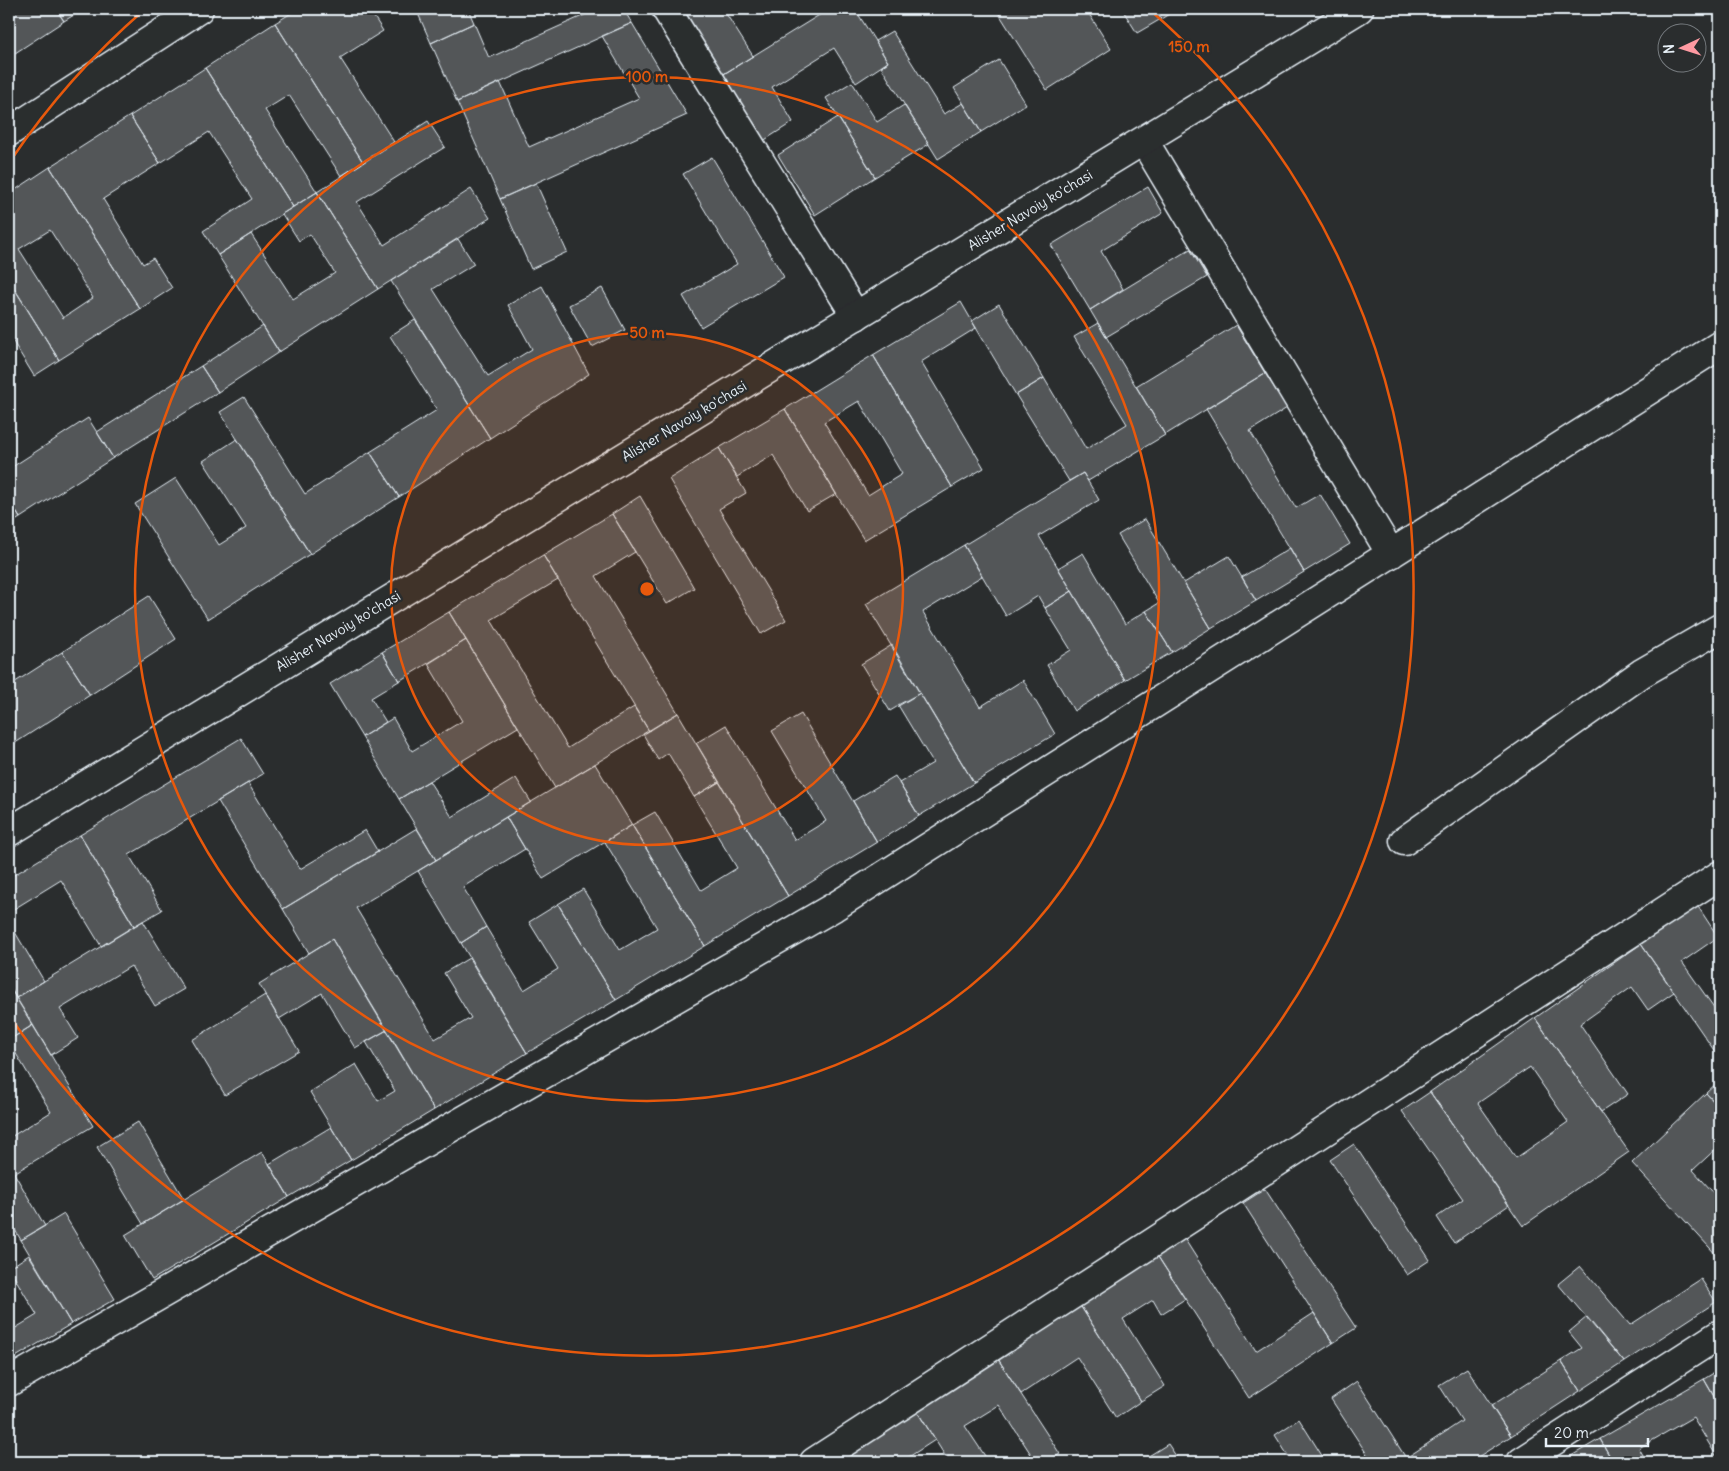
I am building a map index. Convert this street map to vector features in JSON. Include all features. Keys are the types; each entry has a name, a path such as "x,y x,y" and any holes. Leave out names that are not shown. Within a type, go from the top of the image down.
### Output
{"street":[{"path":"9,132 199,9"},
{"path":"666,9 856,316"},
{"name":"Alisher Navoiy ko'chasi","path":"9,832 1360,9"},
{"path":"1144,140 1391,554"},
{"path":"9,1382 834,907 1720,345"},
{"path":"1404,840 1642,673 1720,628"},
{"path":"814,1462 1720,875"},
{"path":"1521,1462 1720,1334"}],"building":[{"path":"9,9 56,9 64,21 9,57"},
{"path":"56,9 84,9 64,21"},
{"path":"298,9 369,9 383,31 340,58 394,142 363,162 275,23"},
{"path":"416,9 468,9 474,23 431,43"},
{"path":"587,9 623,9 632,23 457,102 431,43 474,23 489,58 589,13"},
{"path":"681,9 723,9 753,56 722,75"},
{"path":"829,9 855,9 888,62 856,83 834,48 772,87 793,122 763,141 722,75"},
{"path":"996,9 1056,9 1059,13 1065,9 1086,9 1111,49 1047,90"},
{"path":"1122,9 1154,9 1161,19 1137,33"},
{"path":"1154,9 1177,9 1161,19"},
{"path":"275,23 363,162 341,176 289,95 265,110 317,192 293,207 205,68"},
{"path":"632,23 687,115 500,199 457,102 500,82 529,147 639,98 602,36"},
{"path":"892,31 944,114 963,103 981,132 938,159 881,67 888,62 875,41"},
{"path":"999,60 1026,104 981,132 954,88"},
{"path":"205,68 293,207 218,255 203,231 252,199 209,132 160,163 130,116"},
{"path":"852,82 877,122 904,105 929,144 875,177 826,98"},
{"path":"130,116 160,163 103,199 143,264 153,258 172,288 140,309 50,167"},
{"path":"838,117 875,177 815,215 778,155"},
{"path":"428,121 445,147 357,202 384,245 471,189 490,218 378,289 317,192"},
{"path":"712,157 784,277 701,327 683,296 737,264 683,174"},
{"path":"50,167 140,309 59,360 9,280 9,194","holes":["50,230 93,298 63,318 19,249"]},
{"path":"536,183 567,252 531,269 500,199"},
{"path":"1148,187 1163,213 1101,251 1123,289 1090,310 1051,245"},
{"path":"317,192 378,289 279,352 218,255 251,234 293,299 335,273 310,234 299,241 282,214"},
{"path":"458,239 474,264 433,289 488,376 532,349 508,305 542,286 589,374 490,438 391,281"},
{"path":"1190,249 1207,277 1106,337 1090,310"},
{"path":"9,280 59,360 34,376 9,335"},
{"path":"602,288 625,330 592,347 569,305"},
{"path":"961,302 976,328 921,362 984,468 952,487 873,355"},
{"path":"999,304 1044,378 1016,395 972,321"},
{"path":"415,320 490,438 399,497 370,452 437,410 390,336"},
{"path":"1098,323 1165,435 1088,481 1083,473 1069,481 1016,395 1044,378 1086,449 1127,424 1074,337"},
{"path":"1236,325 1265,373 1165,435 1136,386"},
{"path":"263,326 279,352 218,392 201,366"},
{"path":"873,355 952,487 864,540 785,409","holes":["859,401 902,474 868,495 824,422"]},
{"path":"201,366 218,392 113,458 97,432"},
{"path":"1265,373 1287,408 1250,431 1296,508 1320,494 1350,544 1304,572 1206,409"},
{"path":"244,397 305,494 370,452 399,497 310,554 220,412"},
{"path":"785,409 836,494 807,511 773,455 737,477 719,448"},
{"path":"88,418 113,458 20,518 9,500 9,469"},
{"path":"237,439 310,554 208,619 135,504 176,478 219,545 246,528 203,461"},
{"path":"719,448 746,493 719,509 786,620 761,634 669,479"},
{"path":"1083,473 1099,500 1039,536 1072,591 1045,608 1038,596 1006,616 964,545"},
{"path":"640,496 694,588 667,604 612,514"},
{"path":"9,500 20,518 9,525"},
{"path":"612,514 635,552 596,576 678,713 649,731 543,555"},
{"path":"1145,519 1211,628 1172,652 1146,611 1159,603 1118,535"},
{"path":"964,545 982,576 923,612 980,707 1023,680 1055,734 974,783 866,604"},
{"path":"1290,548 1304,572 1256,601 1242,577"},
{"path":"1083,553 1125,624 1146,611 1172,652 1125,680 1058,568"},
{"path":"543,555 558,580 491,620 568,748 634,707 649,731 555,788 449,612"},
{"path":"1229,556 1256,601 1211,628 1184,583"},
{"path":"1072,591 1125,680 1074,711 1047,665 1071,650 1045,608"},
{"path":"149,596 176,639 90,695 62,652"},
{"path":"449,612 466,640 399,681 382,652"},
{"path":"466,640 518,727 399,799 362,737 393,718 412,751 462,721 428,664"},
{"path":"892,645 920,693 890,711 861,664"},
{"path":"62,652 90,695 9,747 9,686"},
{"path":"382,652 399,681 371,698 386,722 362,737 330,684"},
{"path":"920,693 974,783 919,816 899,783 933,763 898,705"},
{"path":"678,713 719,782 694,797 668,753 658,760 643,734"},
{"path":"801,714 877,842 788,896 696,743 726,725 795,840 826,821 772,731"},
{"path":"241,738 263,774 129,855 162,910 134,926 80,835"},
{"path":"595,764 632,825 543,879 506,817"},
{"path":"895,776 919,816 877,842 853,801"},
{"path":"516,778 531,802 436,860 399,799 429,781 452,817"},
{"path":"719,782 788,896 705,946 632,825 655,812 701,890 737,868 694,797"},
{"path":"248,783 300,869 365,830 378,852 283,909 218,801"},
{"path":"506,817 525,849 463,887 486,927 461,943 418,871"},
{"path":"632,825 705,946 616,1000 558,904 583,889 620,950 657,928 605,842"},
{"path":"417,828 436,860 356,908 435,1039 471,1018 444,973 469,958 527,1053 434,1110 332,939 309,953 283,909"},
{"path":"80,835 134,926 101,946 61,880 9,912 9,878"},
{"path":"558,904 616,1000 527,1053 461,943 486,927 524,990 558,969 529,922"},
{"path":"1697,905 1718,937 1682,962 1720,1016 1720,1059 1641,944"},
{"path":"143,921 184,989 155,1006 131,966 60,1009 78,1038 51,1055 16,998"},
{"path":"9,922 44,981 16,998 9,986"},
{"path":"332,939 387,1030 355,1048 322,993 279,1019 259,984"},
{"path":"1641,944 1674,992 1648,1010 1632,987 1580,1024 1628,1094 1601,1112 1535,1018"},
{"path":"9,986 33,1025 9,1040"},
{"path":"265,995 299,1051 225,1095 192,1040"},
{"path":"1535,1018 1629,1152 1523,1226 1430,1092","holes":["1530,1067 1568,1122 1516,1158 1478,1103"]},
{"path":"33,1025 93,1126 9,1176 9,1138 51,1112 9,1042 9,1040"},
{"path":"387,1030 434,1110 351,1160 310,1092 356,1064 378,1101 395,1091 366,1042"},
{"path":"1720,1080 1720,1108 1706,1093"},
{"path":"1430,1092 1509,1205 1454,1243 1437,1217 1463,1199 1402,1111"},
{"path":"1706,1093 1720,1108 1720,1145 1693,1170 1720,1200 1720,1259 1632,1163"},
{"path":"138,1122 184,1199 143,1224 97,1147"},
{"path":"331,1127 351,1160 289,1197 269,1164"},
{"path":"1354,1144 1430,1260 1407,1275 1330,1160"},
{"path":"262,1152 289,1197 152,1280 125,1235"},
{"path":"14,1173 45,1226 21,1240 9,1220 9,1176"},
{"path":"1265,1189 1356,1328 1333,1343 1243,1203"},
{"path":"64,1214 115,1299 71,1324 21,1240"},
{"path":"1182,1235 1256,1351 1314,1313 1333,1343 1249,1398 1155,1252"},
{"path":"1155,1252 1185,1299 1161,1314 1153,1300 1123,1319 1165,1386 1141,1401 1078,1302"},
{"path":"29,1255 71,1324 9,1361 9,1332 37,1315 9,1268"},
{"path":"1580,1266 1630,1325 1701,1279 1716,1302 1624,1362 1558,1284"},
{"path":"1078,1302 1141,1401 1116,1418 1077,1357 1021,1394 996,1356"},
{"path":"1587,1317 1624,1362 1580,1391 1561,1361 1582,1348 1569,1332"},
{"path":"996,1356 1060,1454 1047,1462 1036,1462 999,1405 965,1426 989,1462 949,1462 915,1408"},
{"path":"1561,1361 1580,1391 1511,1436 1491,1406"},
{"path":"1467,1368 1511,1436 1470,1462 1409,1462 1406,1458 1462,1421 1439,1385"},
{"path":"1720,1369 1720,1407 1704,1379"},
{"path":"1704,1379 1720,1407 1720,1462 1693,1417 1639,1448 1647,1462 1613,1462 1600,1439"},
{"path":"1357,1381 1409,1462 1372,1462 1331,1399"},
{"path":"915,1408 935,1440 901,1462 841,1462 838,1458"},
{"path":"1299,1419 1326,1462 1292,1462 1275,1435"},
{"path":"1600,1439 1613,1462 1561,1462"},
{"path":"1168,1444 1180,1462 1139,1462"}]}
